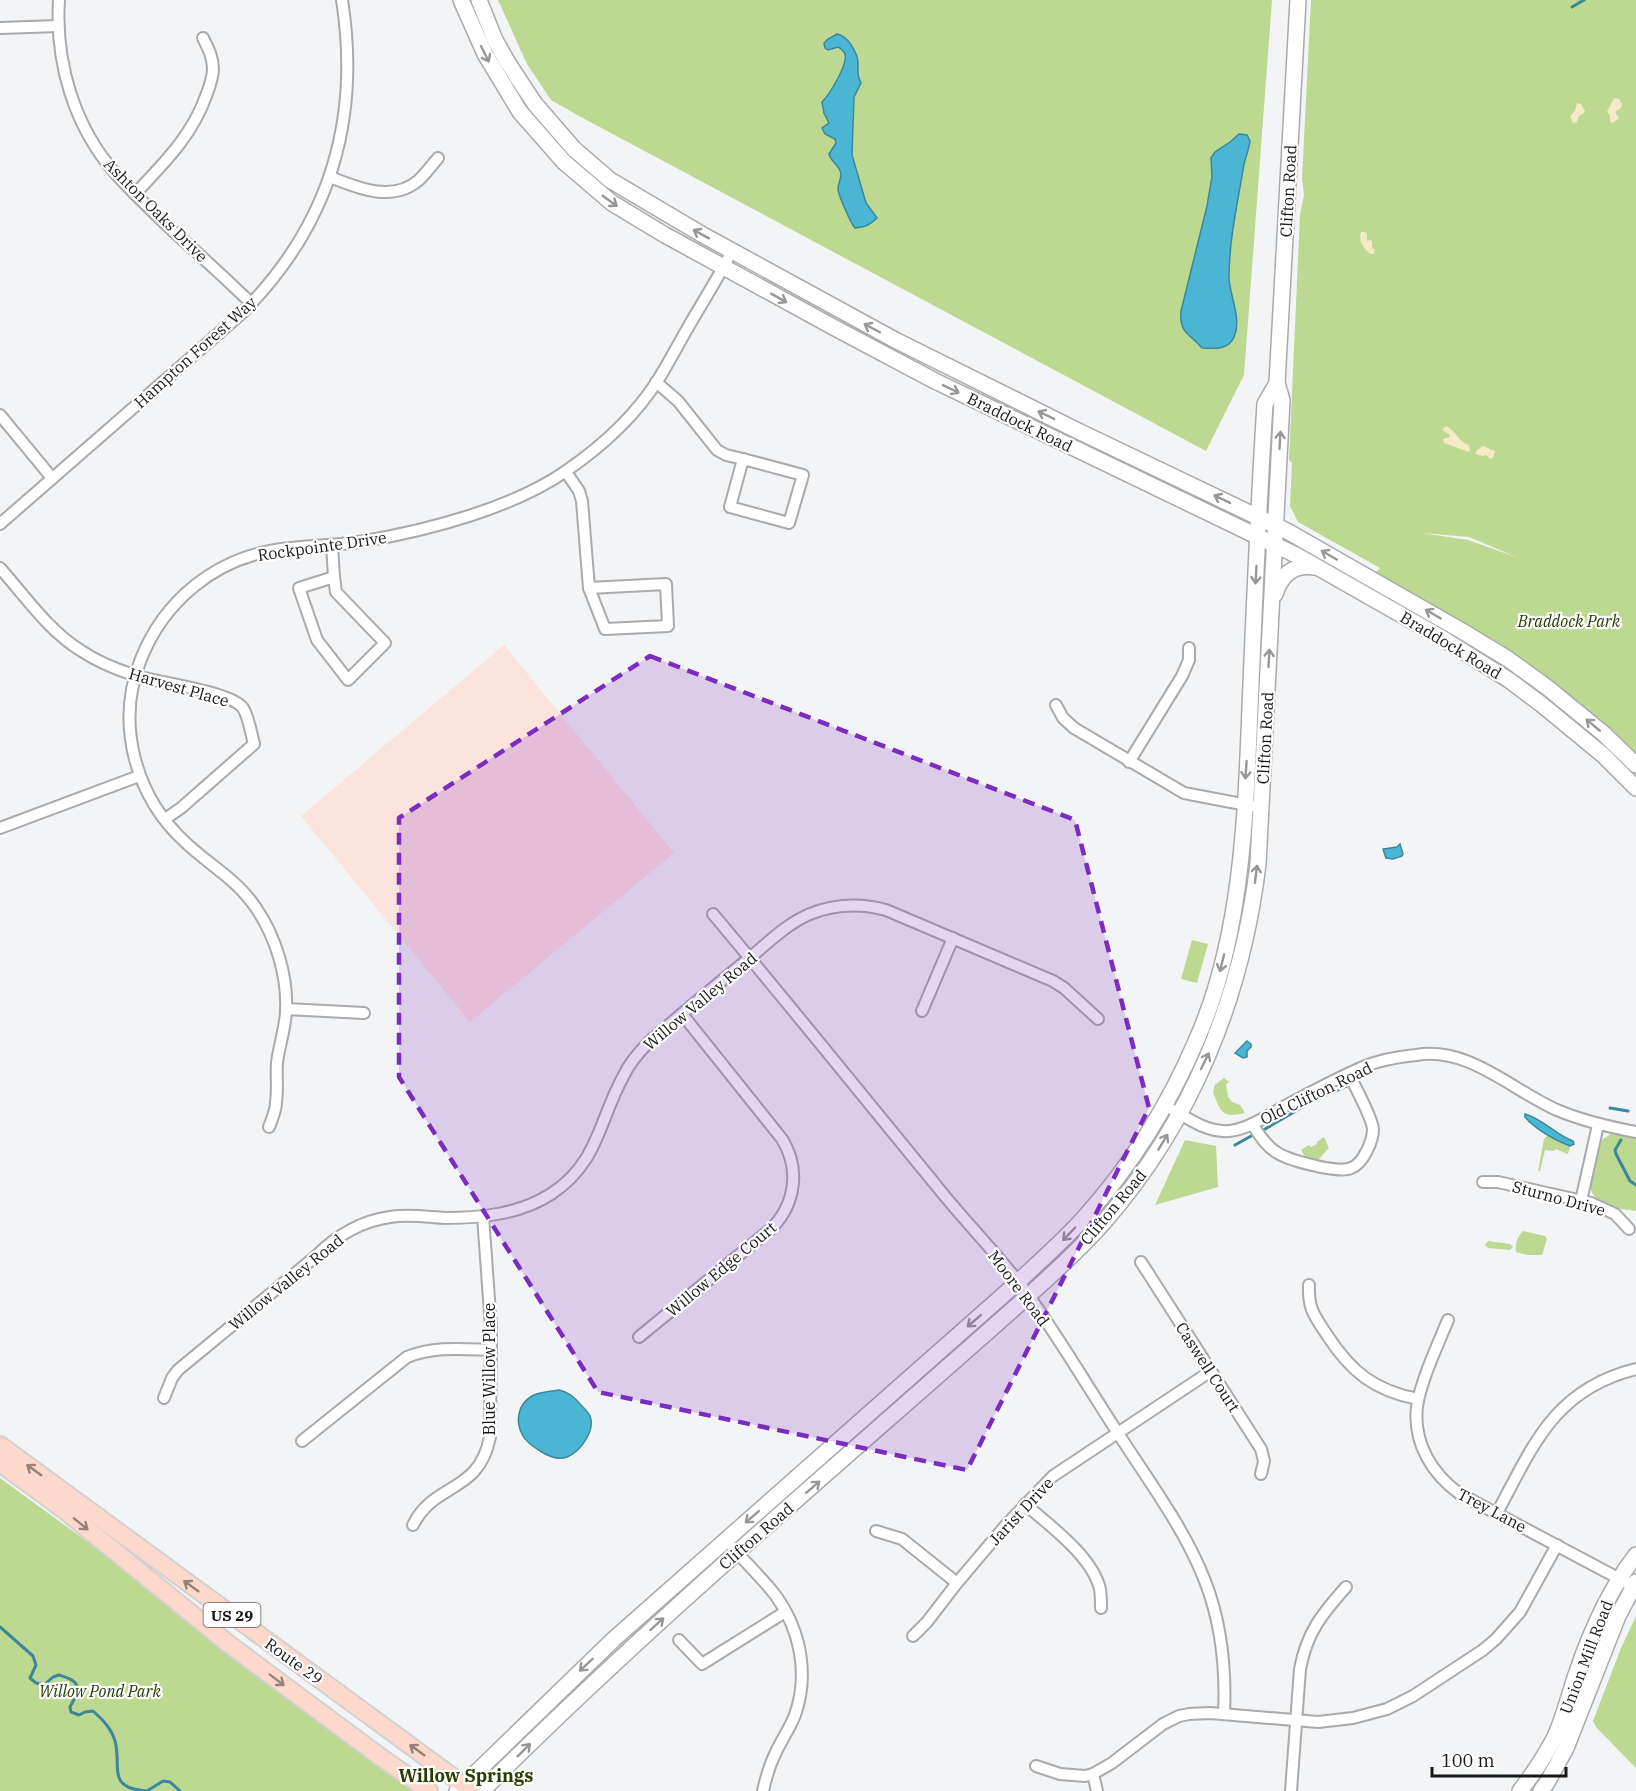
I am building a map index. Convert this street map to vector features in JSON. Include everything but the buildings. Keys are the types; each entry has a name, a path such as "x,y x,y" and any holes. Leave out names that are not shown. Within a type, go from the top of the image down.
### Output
{"main road":[{"name":"Braddock Road","path":"461,0 484,54 520,112 564,162 635,218 935,381 1275,545 1446,641 1509,680 1570,727 1603,755 1636,788"},
{"name":"Braddock Road","path":"479,0 495,40 520,82 549,122 574,149 610,180 819,300 1064,424 1275,525 1453,625 1548,688 1604,734 1636,765"},
{"name":"Clifton Road","path":"482,1791 657,1624 1062,1266 1103,1223 1156,1154 1180,1114 1214,1044 1230,999 1254,899 1275,545 1282,400 1277,383 1298,0"},
{"name":"Clifton Road","path":"464,1789 614,1639 1060,1243 1103,1197 1142,1143 1165,1105 1198,1038 1218,980 1234,914 1243,837 1265,404 1277,383"},
{"path":"1271,609 1280,581 1288,572 1303,566 1316,567"},
{"name":"Route 29","path":"0,1445 464,1789"},
{"name":"Route 29","path":"0,1464 64,1510 230,1645 429,1791"},
{"name":"Union Mill Road","path":"1541,1791 1566,1748 1618,1616 1636,1556"},
{"name":"Union Mill Road","path":"1520,1791 1555,1736 1576,1673 1610,1595 1629,1582"}],"street":[{"name":"Ashton Oaks Drive","path":"59,0 58,26 64,70 79,116 90,137 104,159 135,194 251,303"},
{"name":"Hampton Forest Way","path":"0,524 251,303 273,279 295,247 330,177 343,124 348,85 346,29 342,0"},
{"path":"0,28 58,26"},
{"path":"135,194 179,146 202,108 213,68 211,53 203,38"},
{"path":"330,177 370,191 393,191 405,188 417,181 438,158"},
{"name":"Rockpointe Drive","path":"269,1127 277,1100 277,1068 286,1009 283,976 276,949 257,909 236,883 183,840 165,819 146,791 139,776 133,751 130,727 131,697 135,676 156,627 190,588 206,576 236,561 271,550 332,545 401,534 485,510 529,492 566,472 606,440 657,382 732,251"},
{"path":"657,382 678,401 717,450 726,455 743,459 803,475 789,523 730,507 743,459"},
{"path":"0,415 52,478"},
{"path":"566,472 579,491 582,501 589,588 605,629 668,626 666,584 589,588"},
{"path":"332,545 336,592 385,643 348,680 317,640 299,588 334,577"},
{"name":"Harvest Place","path":"0,567 64,639 92,658 135,676 228,698 242,708 247,716 254,744 181,808 165,819"},
{"path":"1129,762 1182,676 1189,660 1188,648"},
{"path":"1056,705 1063,717 1074,728 1184,793 1261,807"},
{"path":"0,828 139,776"},
{"name":"Willow Valley Road","path":"164,1398 178,1370 327,1245 349,1231 374,1221 398,1216 465,1218 522,1209 542,1200 561,1186 584,1163 594,1147 618,1087 630,1065 649,1042 750,957 800,919 820,910 844,906 864,906 886,910 1053,981 1098,1019"},
{"name":"Moore Road","path":"713,914 951,1204 1018,1282 1117,1432 1180,1531 1206,1582 1221,1646 1225,1694 1224,1714"},
{"path":"922,1011 953,938"},
{"path":"286,1009 364,1013"},
{"name":"Willow Edge Court","path":"639,1337 772,1228 786,1209 793,1186 792,1162 782,1138 682,1014"},
{"name":"Old Clifton Road","path":"1165,1105 1203,1127 1225,1132 1252,1124 1366,1066 1416,1054 1452,1057 1472,1064 1556,1110 1598,1125 1636,1132"},
{"path":"1252,1124 1266,1145 1276,1153 1292,1160 1341,1170 1351,1169 1359,1163 1370,1143 1372,1129 1369,1117 1349,1074"},
{"path":"1581,1201 1598,1125"},
{"name":"Sturno Drive","path":"1483,1182 1498,1182 1602,1207 1615,1214 1629,1229"},
{"name":"Blue Willow Place","path":"412,1525 423,1508 431,1501 471,1476 483,1460 490,1437 491,1327 483,1216"},
{"name":"Caswell Court","path":"1141,1262 1261,1449 1264,1461 1261,1474"},
{"path":"1309,1285 1309,1301 1314,1316 1348,1364 1379,1387 1418,1399"},
{"name":"Trey Lane","path":"1448,1320 1418,1399 1416,1414 1424,1453 1434,1470 1455,1491 1629,1582"},
{"path":"302,1441 407,1357 442,1348 491,1350"},
{"path":"1497,1513 1531,1447 1560,1411 1578,1395 1595,1385 1636,1369"},
{"name":"Jarist Drive","path":"913,1636 1025,1504 1053,1476 1211,1371"},
{"path":"1025,1504 1064,1538 1089,1566 1100,1588 1101,1608"},
{"path":"876,1531 902,1539 957,1583"},
{"path":"726,1540 775,1596 796,1636 802,1660 800,1695 795,1716 771,1764 763,1791"},
{"path":"1036,1766 1060,1774 1085,1776 1093,1774 1112,1763 1170,1720 1189,1714 1334,1721 1387,1709 1413,1696 1483,1650 1509,1625 1520,1612 1557,1545"},
{"path":"1291,1791 1300,1669 1306,1643 1320,1617 1346,1587"},
{"path":"679,1640 702,1664 785,1612"},
{"path":"1093,1774 1097,1791"}],"highlighted area":[{"path":"650,656 1075,820 1149,1108 967,1470 598,1392 399,1077 399,818"}],"shaded area":[{"path":"504,645 674,853 470,1022 301,816"}],"green space":[{"path":"498,0 1272,0 1244,375 1206,451 551,100 527,64"},
{"name":"Braddock Park","path":"1311,0 1636,0 1636,768 1548,688 1370,578 1380,568 1298,522 1290,506 1292,463 1289,460 1300,215 1304,195 1302,178","holes":["1422,533 1469,537 1516,557 1468,540"]},
{"path":"1192,940 1208,944 1197,983 1181,979"},
{"path":"1224,1078 1229,1082 1226,1084 1228,1097 1232,1102 1240,1105 1245,1113 1227,1114 1218,1105 1213,1092 1215,1085"},
{"path":"1611,1134 1636,1138 1636,1211 1606,1205 1591,1191 1590,1186 1600,1142"},
{"path":"1553,1135 1571,1143 1568,1154 1556,1149 1554,1151 1545,1150 1540,1171 1538,1171 1544,1139"},
{"path":"1324,1137 1329,1148 1318,1160 1306,1158 1301,1150 1309,1145 1311,1147 1317,1144"},
{"path":"1185,1140 1216,1146 1218,1187 1155,1205"},
{"path":"1523,1231 1545,1236 1547,1239 1542,1255 1516,1252 1517,1241"},
{"path":"1488,1241 1510,1244 1513,1247 1510,1250 1488,1248 1485,1245"},
{"name":"Willow Pond Park","path":"0,1478 262,1669 416,1791 0,1791"},
{"path":"1636,1616 1636,1768 1596,1727 1593,1721"}],"sand":[{"path":"1614,98 1619,99 1622,104 1621,108 1615,112 1619,118 1613,123 1610,122 1610,115 1607,112"},
{"path":"1577,103 1581,104 1585,111 1579,116 1577,122 1573,123 1570,116 1575,111"},
{"path":"1361,232 1367,234 1367,241 1372,241 1374,254 1368,252 1362,245"},
{"path":"1446,426 1469,445 1469,452 1444,443 1443,439 1450,437 1442,430"},
{"path":"1483,446 1495,451 1493,458 1475,454"}],"water":[{"path":"837,34 848,41 858,60 858,76 861,83 854,97 852,155 866,203 877,218 867,225 855,228 839,192 840,171 829,154 836,143 835,139 825,134 822,128 829,123 822,102 837,80 845,59 844,52 838,47 828,50 825,48 824,43"},
{"path":"1239,134 1247,135 1250,141 1244,164 1229,263 1236,330 1228,345 1202,348 1184,329 1181,311 1207,206 1212,177 1211,158 1215,152"},
{"path":"1400,844 1402,856 1393,859 1386,858 1383,849 1397,847"},
{"path":"1247,1041 1251,1047 1247,1051 1247,1057 1243,1058 1235,1053"},
{"path":"1525,1114 1538,1119 1573,1141 1574,1144 1570,1146 1546,1134 1530,1122"},
{"path":"559,1390 576,1400 588,1413 591,1422 589,1434 582,1446 567,1457 560,1458 546,1455 529,1443 520,1431 518,1420 520,1409 532,1396"}],"waterway":[{"path":"1572,7 1584,0"},
{"path":"1260,1132 1311,1102 1347,1086"},
{"path":"1610,1108 1628,1111"},
{"path":"1235,1145 1253,1135"},
{"path":"1621,1140 1615,1150 1616,1154 1630,1181 1636,1185"},
{"path":"0,1627 33,1656 36,1665 30,1678 36,1683 44,1685 59,1675 69,1678 76,1684 79,1690 70,1707 71,1712 79,1715 93,1711 106,1724 115,1741 118,1775 126,1786 147,1791 163,1781 170,1782 180,1791"}],"district":[{"name":"Willow Springs","path":"466,1775"}]}
